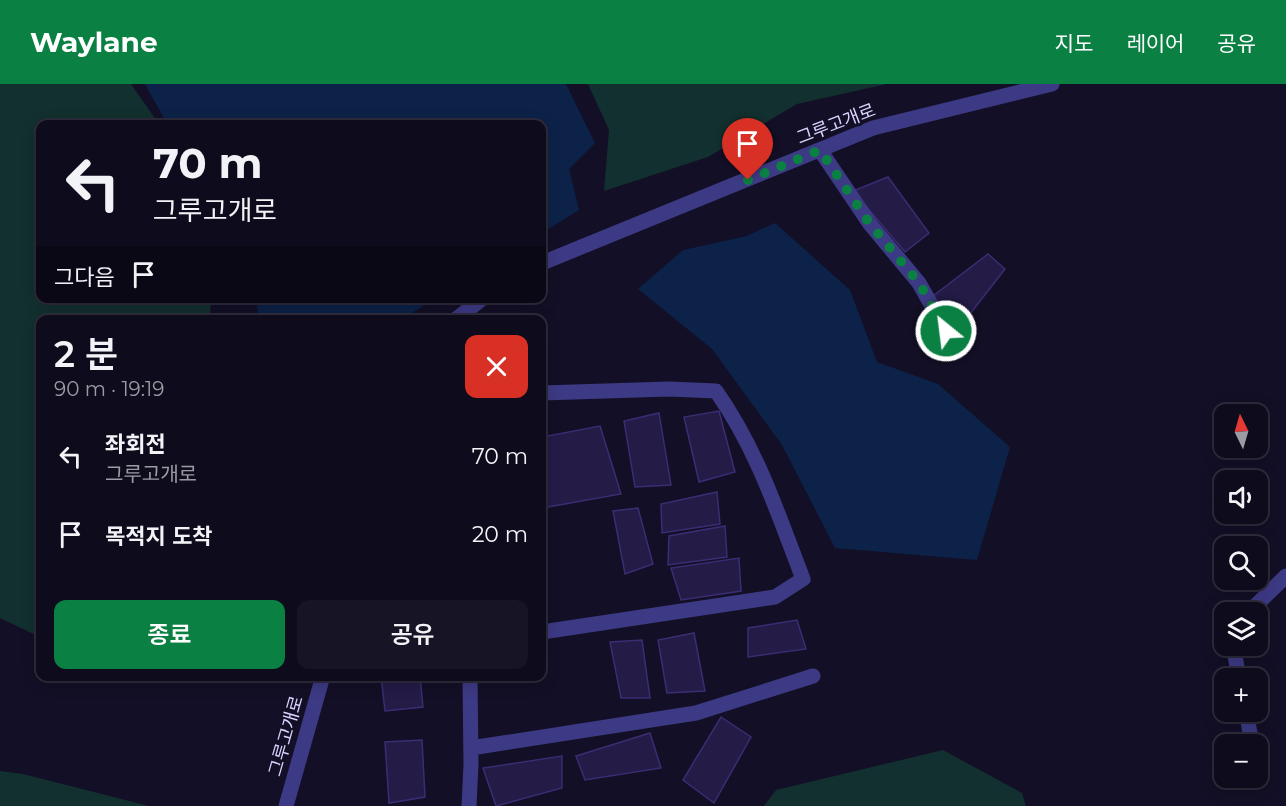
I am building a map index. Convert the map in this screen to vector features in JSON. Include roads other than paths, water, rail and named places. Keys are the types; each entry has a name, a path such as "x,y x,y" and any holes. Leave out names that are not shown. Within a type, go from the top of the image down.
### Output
{"street":[{"name":"그루고개로","path":"546,261 873,128 1052,84"},
{"path":"820,150 870,224 919,283 946,331"},
{"path":"461,315 477,303"},
{"path":"546,393 669,389 716,392 733,415 762,471 803,579 775,597 546,631"},
{"path":"1259,602 1286,576"},
{"path":"471,748 696,713 813,676"},
{"name":"그루고개로","path":"286,806 322,681"},
{"path":"469,806 471,681"}],"water":[{"path":"145,84 566,84 595,143 569,169 579,210 546,231 546,120 165,120"},
{"path":"775,223 850,290 877,362 938,384 1010,447 977,560 835,548 782,445 712,349 638,289 683,250 747,236"},
{"path":"257,303 428,303 409,315 258,315"}]}
